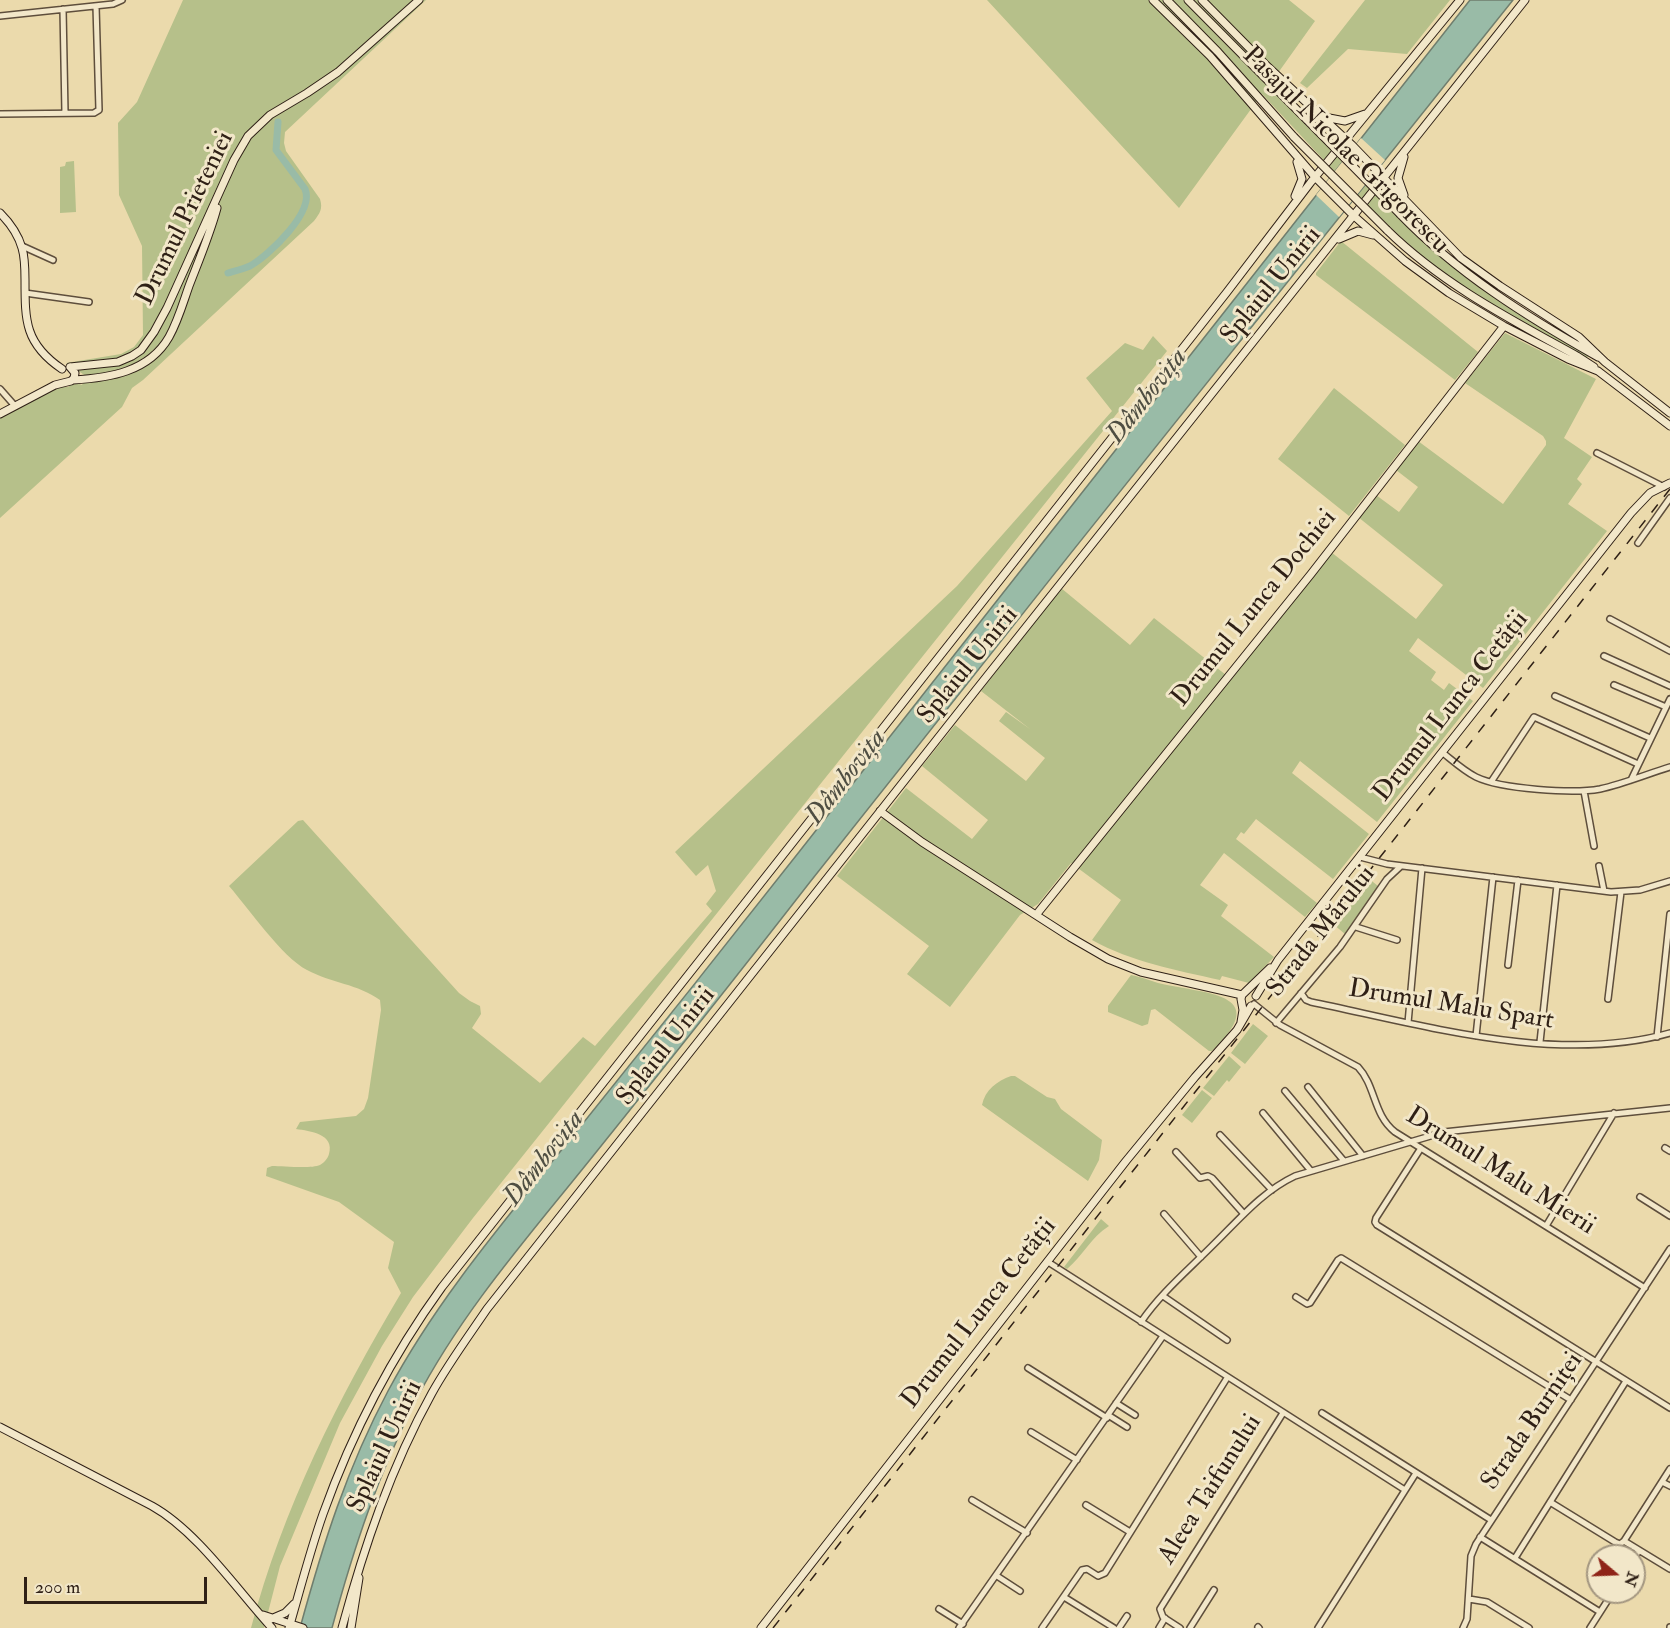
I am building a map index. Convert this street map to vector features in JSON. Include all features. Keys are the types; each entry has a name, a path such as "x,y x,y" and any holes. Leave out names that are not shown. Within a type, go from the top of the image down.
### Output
{"main road":[{"name":"Drumul Prieteniei","path":"70,367 118,362 132,356 145,345 167,308 240,148 258,124 327,79 418,0"},
{"path":"1153,0 1210,56 1315,177 1377,236 1432,281 1504,326 1568,359 1599,371 1670,426"},
{"name":"Pasajul Nicolae Grigorescu","path":"1167,0 1294,137 1417,258 1454,285 1599,371"},
{"name":"Pasajul Nicolae Grigorescu","path":"1188,0 1400,214 1449,260 1474,280 1605,362"},
{"path":"1202,0 1252,52 1346,139 1470,265 1572,332 1589,345 1605,362 1670,413"},
{"name":"Splaiul Unirii","path":"295,1627 299,1591 323,1513 354,1438 392,1363 428,1306 474,1244 1227,292 1315,177 1460,0"},
{"name":"Splaiul Unirii","path":"342,1628 377,1513 405,1447 431,1395 470,1334 506,1285 880,811 1525,0"},
{"path":"1322,116 1345,121 1367,113"},
{"path":"1405,152 1399,182 1410,205"},
{"path":"1286,214 1299,190 1302,179 1293,153"},
{"path":"0,414 52,386 73,380 116,375 136,367 154,355 165,343 173,328 210,230 222,188"},
{"path":"0,213 14,229 22,246 25,262 26,320 31,337 42,353 60,371 60,378 64,382"},
{"path":"1334,242 1358,231 1377,236"},
{"name":"Drumul Lunca Dochiei","path":"1036,915 1306,581 1504,326"},
{"path":"52,386 60,371 70,367 75,373 73,380"},
{"name":"Drumul Lunca Cetății","path":"761,1628 1167,1111 1237,1030 1246,1000 1631,513 1650,493 1668,486"},
{"path":"880,811 911,835 1083,945 1128,968 1230,993 1246,1000"},
{"name":"Drumul Lunca Cetății","path":"1246,1000 1256,996 1278,960"},
{"path":"0,1427 166,1514 187,1532 271,1625 295,1627"},
{"path":"351,1628 358,1592 359,1566"},
{"path":"271,1625 288,1611 299,1591"}],"street":[{"path":"0,16 96,6 118,3 122,0"},
{"path":"0,114 97,112 100,106 96,6"},
{"path":"63,9 65,113"},
{"path":"22,246 53,260"},
{"path":"25,293 88,302"},
{"path":"0,389 15,406"},
{"path":"1597,453 1668,486"},
{"path":"1638,543 1670,498"},
{"path":"1610,619 1670,651"},
{"path":"1604,656 1670,686"},
{"path":"1614,685 1666,707"},
{"path":"1555,696 1650,738"},
{"path":"1631,780 1670,699"},
{"path":"1491,782 1533,717 1638,764"},
{"path":"1443,753 1472,775 1491,782 1518,787 1584,791 1606,788 1670,767"},
{"path":"1584,791 1594,846"},
{"name":"Strada Mărului","path":"1360,857 1401,866 1604,891 1640,890 1670,881"},
{"name":"Strada Mărului","path":"1276,1023 1356,927 1387,879 1401,866"},
{"path":"1599,866 1604,891"},
{"path":"1408,1023 1422,868"},
{"path":"1476,1036 1492,877"},
{"path":"1508,966 1518,880"},
{"path":"1540,1042 1557,885"},
{"path":"1608,999 1621,892"},
{"path":"1657,1037 1670,914"},
{"path":"1356,927 1397,940"},
{"name":"Drumul Malu Spart","path":"1301,993 1306,1000 1311,1002 1476,1036 1599,1046 1638,1041 1670,1033"},
{"name":"Drumul Malu Mierii","path":"1246,1000 1276,1023 1358,1067 1365,1075 1381,1118 1389,1128 1645,1288"},
{"path":"1308,1087 1363,1156"},
{"path":"1285,1091 1344,1161"},
{"path":"1141,1322 1163,1296 1244,1214 1287,1180 1451,1130 1670,1108"},
{"path":"1263,1113 1311,1171"},
{"path":"1546,1226 1614,1113"},
{"path":"1220,1135 1272,1190"},
{"path":"1421,1148 1376,1218 1377,1225 1670,1408"},
{"path":"1176,1152 1200,1178 1208,1176 1212,1178 1244,1214"},
{"path":"1640,1197 1670,1216"},
{"path":"1164,1214 1201,1257"},
{"name":"Strada Burniței","path":"1463,1628 1467,1619 1472,1556 1480,1537 1670,1249"},
{"path":"1296,1297 1306,1304 1310,1303 1341,1258 1571,1400"},
{"path":"1048,1262 1283,1413"},
{"path":"1163,1296 1227,1340"},
{"path":"939,1609 961,1626 1163,1336"},
{"path":"1028,1368 1127,1427"},
{"path":"1042,1628 1084,1569 1098,1576 1105,1573 1227,1378"},
{"path":"1515,1558 1626,1381"},
{"path":"1116,1403 1135,1415"},
{"name":"Aleea Taifunului","path":"1159,1628 1165,1618 1160,1609 1283,1413 1405,1490"},
{"path":"1322,1413 1491,1520"},
{"path":"1031,1432 1077,1460"},
{"path":"1550,1502 1620,1544 1670,1469"},
{"path":"1318,1628 1416,1473"},
{"path":"1662,1482 1670,1486"},
{"path":"972,1500 1027,1533"},
{"path":"1086,1504 1130,1532"},
{"path":"1480,1537 1600,1611"},
{"path":"1624,1541 1628,1544"},
{"path":"1646,1555 1670,1569"},
{"path":"997,1576 1020,1592"},
{"path":"1190,1628 1214,1590"},
{"path":"1064,1597 1114,1628"},
{"path":"1469,1599 1487,1602 1529,1628"},
{"path":"1590,1628 1605,1604"},
{"path":"1119,1628 1127,1616"},
{"path":"1165,1618 1180,1628"}],"green space":[{"path":"183,0 426,0 285,132 286,151 320,199 320,211 314,221 132,388 122,407 0,518 0,416 55,387 68,387 74,382 82,385 86,376 66,363 121,354 134,347 143,335 142,246 119,195 118,123 137,102"},
{"path":"987,0 1289,0 1315,21 1268,87 1439,255 1489,294 1589,356 1586,358 1485,301 1414,250 1349,187 1262,94 1179,208"},
{"path":"1365,0 1450,0 1407,54 1348,49 1307,88 1300,83"},
{"path":"74,161 76,212 60,213 60,167 65,166 66,162"},
{"path":"1341,241 1478,352 1455,380 1316,275"},
{"path":"1505,333 1596,379 1564,438 1592,457 1577,479 1582,484 1568,504 1607,531 1483,688 1418,638 1409,651 1436,672 1431,680 1444,690 1449,683 1473,701 1377,822 1300,761 1292,773 1369,834 1333,879 1256,819 1244,834 1241,832 1236,839 1317,903 1305,917 1224,853 1200,885 1228,905 1221,916 1274,957 1249,983 1222,976 1220,980 1171,969 1107,948 1092,940 1121,900 1071,863 1038,904 1020,915 950,1007 907,974 929,946 837,876 906,788 972,839 988,820 922,766 955,725 1026,781 1045,758 999,721 1006,712 1030,729 981,691 1061,588 1130,645 1154,618 1231,679 1331,552 1416,619 1443,585 1358,517 1376,495 1399,512 1418,487 1396,470 1418,441 1503,504 1546,445 1543,436 1465,383"},
{"path":"1153,336 1167,351 473,1218 413,1297 382,1346 340,1423 280,1566 264,1628 251,1628 279,1540 314,1455 355,1373 401,1293 388,1268 394,1242 339,1202 266,1176 267,1168 272,1166 316,1166 327,1159 330,1147 328,1142 320,1135 296,1129 300,1122 356,1116 364,1109 368,1098 381,1010 380,1000 363,990 316,974 297,964 277,944 229,886 298,821 303,820 459,993 480,1006 481,1014 472,1028 540,1083 583,1037 595,1046 712,911 706,904 716,891 708,865 696,876 675,852 957,586 1112,411 1086,378 1125,343 1143,350"},
{"path":"1334,388 1405,445 1349,516 1278,459"},
{"path":"1368,878 1378,886 1345,934 1333,924"},
{"path":"1131,975 1216,995 1228,1000 1235,1008 1236,1018 1229,1032 1212,1051 1209,1051 1155,1009 1151,1010 1148,1024 1142,1026 1108,1012 1108,1006"},
{"path":"1253,1024 1268,1036 1245,1064 1231,1053"},
{"path":"1229,1056 1241,1067 1214,1096 1203,1088"},
{"path":"1015,1076 1047,1097 1055,1099 1061,1109 1102,1140 1099,1160 1088,1181 982,1105 992,1087"},
{"path":"1202,1090 1212,1098 1192,1123 1182,1115"},
{"path":"1101,1219 1109,1226 1097,1236 1073,1264 1067,1269 1064,1267"}],"shaded area":[{"path":"1470,0 1513,0 897,771 474,1306 434,1368 402,1428 358,1540 332,1628 300,1628 327,1536 360,1449 388,1391 428,1324 498,1229 743,923"}],"pier":[{"path":"1361,138 1385,160 1339,217 1316,195"}],"waterway":[{"path":"228,273 250,266 268,253 297,221 303,209 306,198 305,189 276,150 278,122"}],"railway":[{"path":"773,1628 1670,489"}],"water label":[{"name":"Dâmbovița","path":"1148,397"},
{"name":"Dâmbovița","path":"847,778"},
{"name":"Dâmbovița","path":"545,1159"}]}
